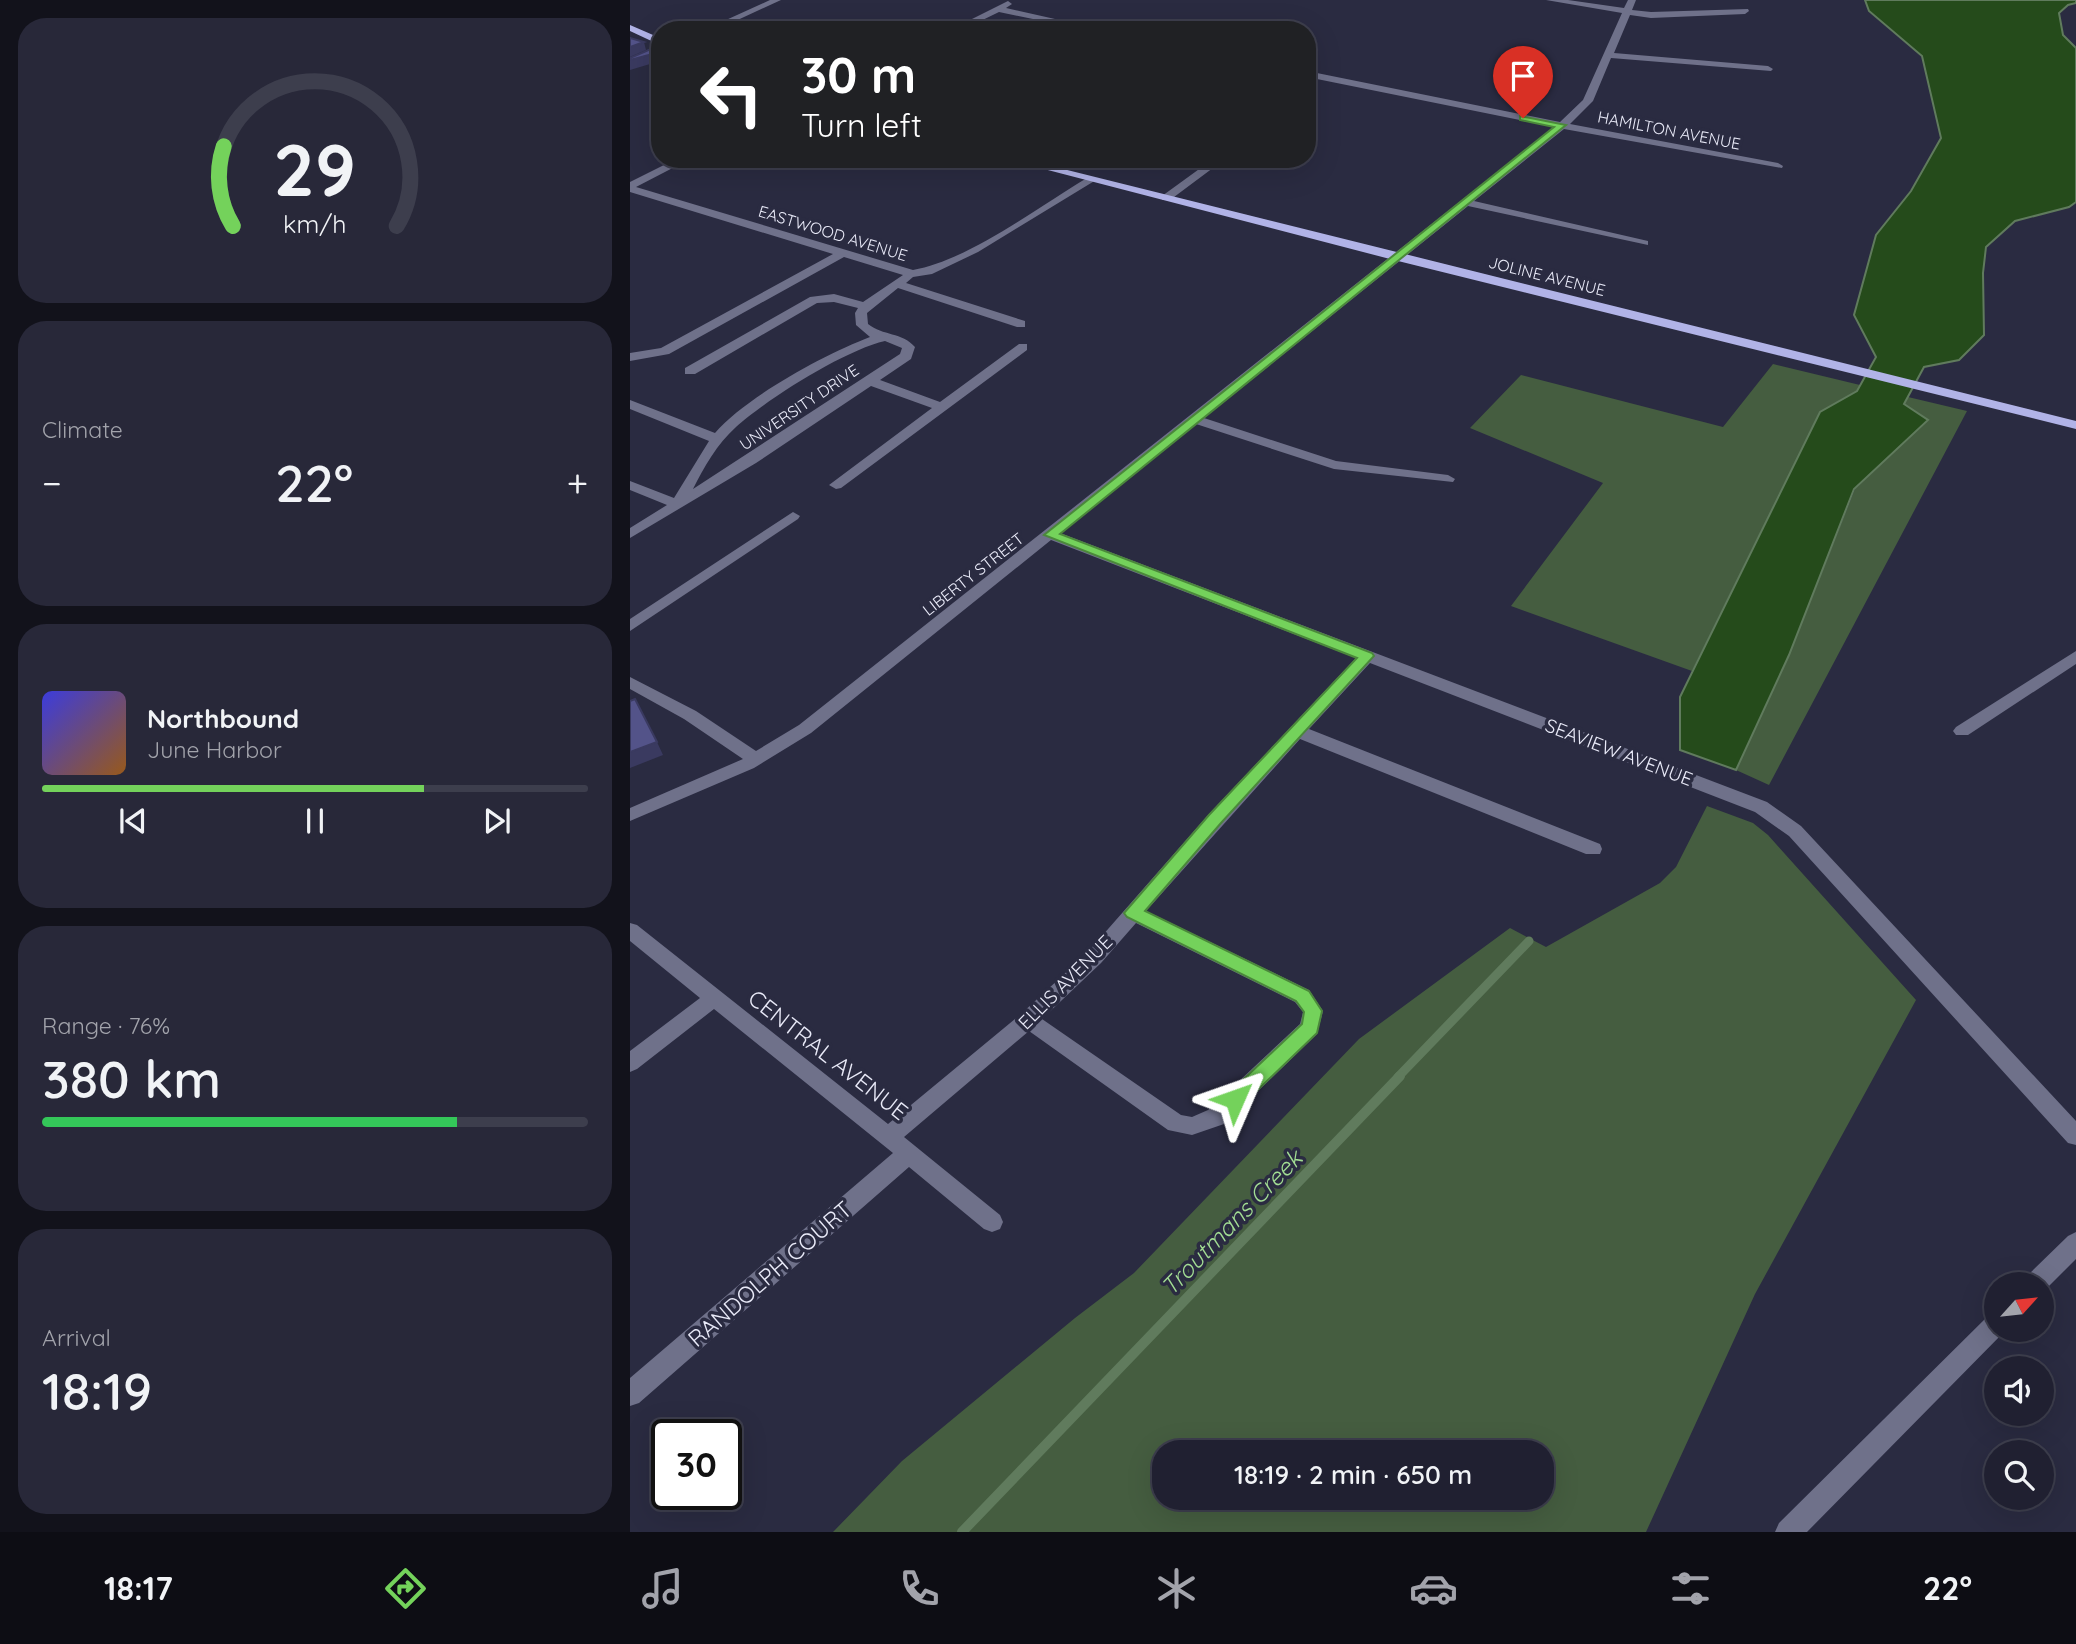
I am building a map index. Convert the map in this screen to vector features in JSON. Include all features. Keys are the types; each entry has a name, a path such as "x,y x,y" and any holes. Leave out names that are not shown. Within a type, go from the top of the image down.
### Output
{"main road":[{"path":"630,28 651,42"},
{"name":"JOLINE AVENUE","path":"1045,168 2076,425"}],"street":[{"path":"729,21 777,0"},
{"path":"973,21 1016,0"},
{"path":"1550,0 1630,6 1651,15 1745,11"},
{"name":"LIBERTY STREET","path":"630,815 707,784 756,760 805,729 1319,321 1588,101 1630,6"},
{"path":"998,9 1056,21"},
{"path":"1608,55 1768,69"},
{"name":"HAMILTON AVENUE","path":"1316,76 1778,166"},
{"path":"630,188 668,168"},
{"path":"1166,198 1208,168"},
{"name":"EASTWOOD AVENUE","path":"630,188 913,274 935,270 1091,180"},
{"path":"1465,202 1644,243"},
{"path":"630,357 665,351 844,252"},
{"path":"690,371 814,300 834,298 866,306 913,274"},
{"path":"897,284 1021,324"},
{"name":"UNIVERSITY DRIVE","path":"630,534 751,460 906,356 909,347 902,341 873,334 862,325 861,313 866,306"},
{"name":"UNIVERSITY DRIVE","path":"678,505 702,458 733,423 855,346 884,337"},
{"path":"836,485 1023,347"},
{"path":"870,381 942,407"},
{"path":"630,404 717,439"},
{"path":"1194,419 1334,465 1448,479"},
{"path":"630,485 678,505"},
{"path":"630,626 793,516"},
{"name":"SEAVIEW AVENUE","path":"1051,535 1744,799 1786,823 2076,1136"},
{"name":"ELLIS AVENUE","path":"890,1136 1028,1020 1094,958 1367,656"},
{"path":"1962,731 2076,656"},
{"path":"630,682 690,715 756,760"},
{"path":"1297,732 1593,849"},
{"path":"1028,1020 1176,1123 1192,1126 1216,1117 1310,1028 1313,1011 1302,996 1133,913"},
{"name":"CENTRAL AVENUE","path":"630,930 890,1136 992,1223"},
{"path":"630,1063 714,998"},
{"name":"RANDOLPH COURT","path":"630,1394 909,1153"},
{"path":"2047,1272 2076,1243"},
{"path":"1788,1532 1984,1336"}],"shaded area":[{"path":"1865,0 2076,0 2076,3 2068,5 2059,13 2063,35 2076,48 2076,202 2069,207 2015,221 1986,247 1983,273 1984,335 1959,360 1924,367 1904,404 1928,420 1854,489 1789,655 1736,770 1680,750 1680,697 1820,412 1857,391 1876,357 1854,315 1876,235 1911,191 1941,138 1922,56 1869,11"},
{"path":"1773,364 1860,385 1857,391 1820,412 1692,671 1511,606 1603,483 1470,428 1521,375 1723,427"},
{"path":"1908,397 1967,411 1769,785 1736,770 1789,655 1855,489 1927,420 1904,404"},
{"path":"1707,806 1753,823 1768,835 1916,1000 1755,1294 1646,1532 833,1532 902,1461 1075,1318 1134,1273 1359,1039 1510,928 1546,947 1660,883 1676,867"}],"building":[{"path":"630,38 644,42 630,47"},
{"path":"651,49 651,54 630,58"},
{"path":"635,699 657,742 630,752 630,701"}],"waterway":[{"name":"Troutmans Creek","path":"1398,1077 1529,941"},
{"name":"Troutmans Creek","path":"962,1532 1400,1076"}],"route":[{"path":"1235,1099 1310,1028 1313,1011 1302,996 1133,913 1215,819 1367,656 1051,535 1561,125 1523,118"}]}
